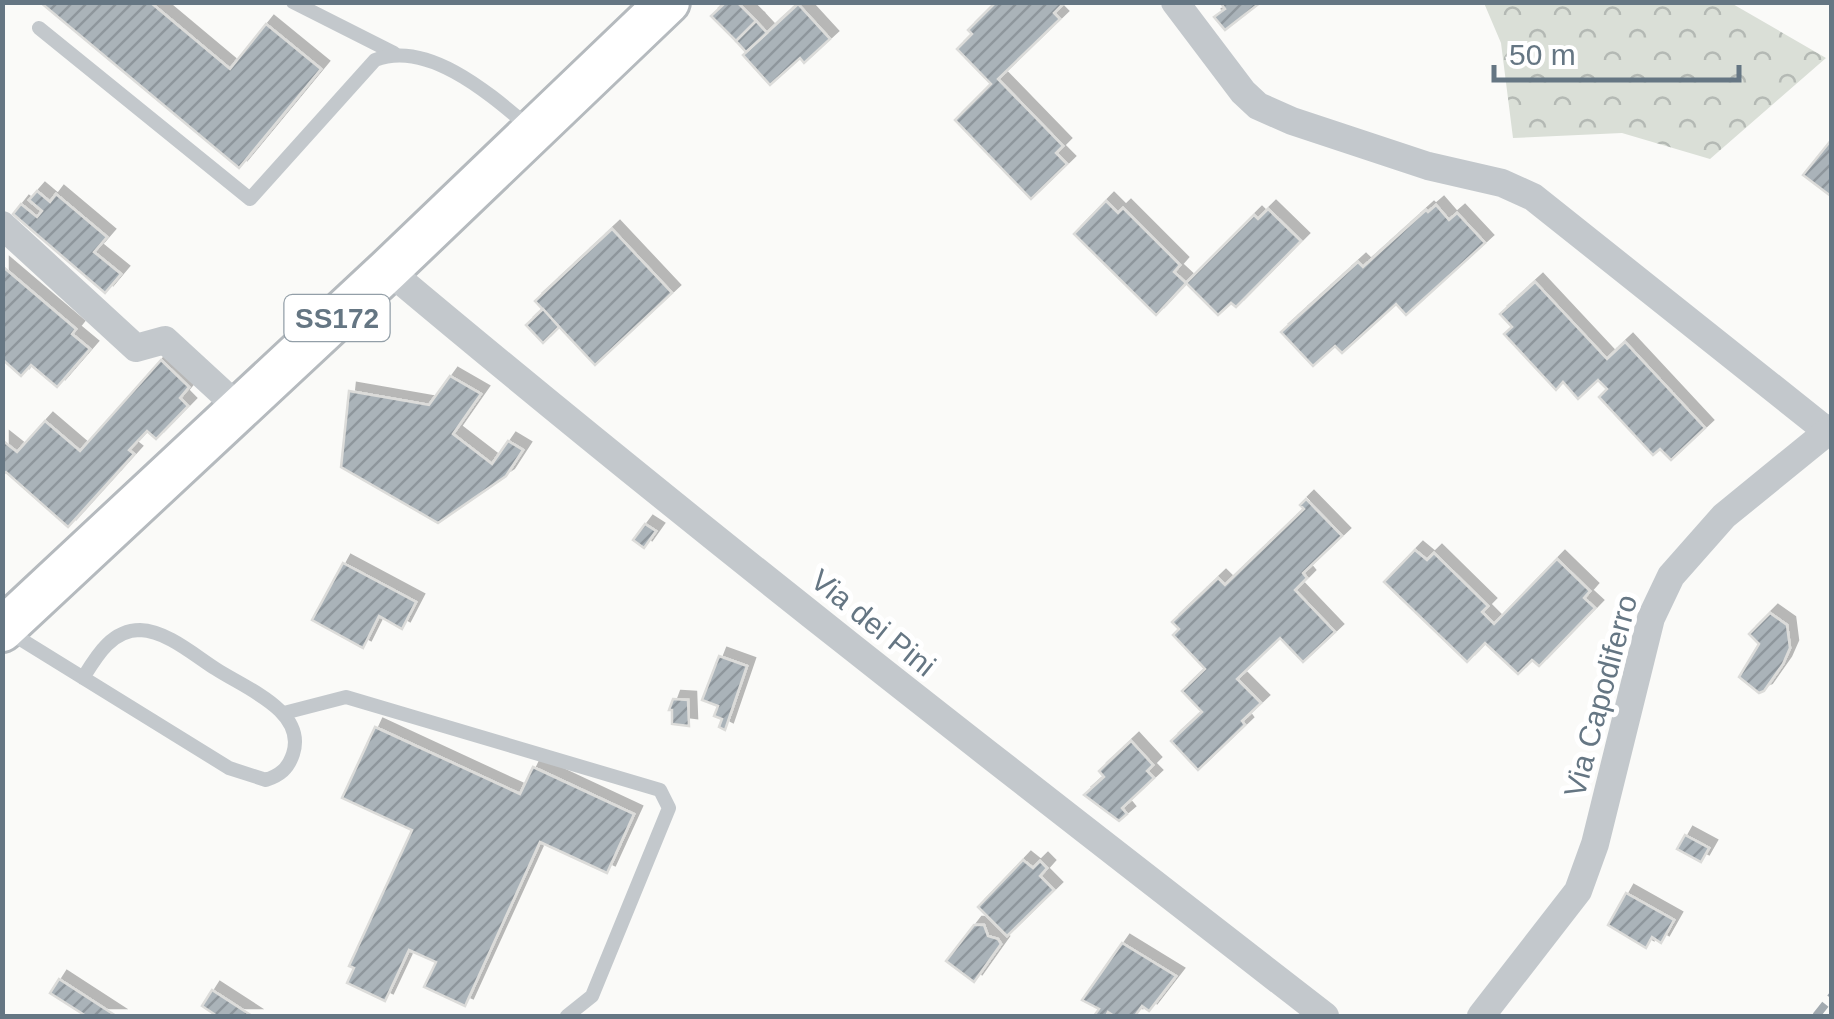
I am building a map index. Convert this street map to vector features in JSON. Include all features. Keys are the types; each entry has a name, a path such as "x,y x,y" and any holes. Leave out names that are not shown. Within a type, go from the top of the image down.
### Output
{"main road":[{"name":"SS172","path":"3,629 668,2"}],"street":[{"path":"1175,2 1258,106 1428,166 1502,183 1533,198 1829,430"},
{"path":"2,225 136,348 165,340 240,408"},
{"name":"Via dei Pini","path":"388,270 910,695 1325,1016"},
{"name":"Via Capodiferro","path":"1481,1016 1578,891 1595,844 1651,618 1671,576 1724,516 1829,430"}],"lane":[{"path":"293,2 394,53 427,60 480,86 533,131"},
{"path":"40,28 250,199 375,60 394,53"},
{"path":"3,629 229,768 266,780 282,774 292,755 296,736 284,713 162,635 137,630 109,641 83,678"},
{"path":"284,713 346,697 660,790 670,808 592,996 567,1016"}],"green space":[{"path":"1484,3 1731,3 1826,58 1710,159 1622,133 1513,138 1501,43"}],"building":[{"path":"40,2 150,2 230,69 266,24 321,69 239,168"},
{"path":"726,2 737,2 756,21 736,41 711,16"},
{"path":"996,2 1065,2 1054,13 1060,19 998,79 1063,146 1056,153 1067,164 1031,199 955,120 991,84 957,49 972,34 968,30"},
{"path":"1220,2 1261,2 1225,30 1214,17 1225,9"},
{"path":"798,4 830,39 804,63 800,58 770,85 743,55"},
{"path":"756,21 767,33 746,52 736,41"},
{"path":"1832,139 1832,197 1803,175"},
{"path":"37,191 50,202 56,194 107,237 94,252 121,274 105,293 13,214 21,204 37,217 42,211 29,200"},
{"path":"1106,201 1118,213 1123,208 1180,265 1174,272 1186,283 1156,315 1074,234"},
{"path":"1436,205 1449,220 1457,213 1485,243 1406,315 1396,304 1342,353 1335,346 1313,366 1281,332 1358,262 1363,267"},
{"path":"1268,209 1301,241 1236,307 1231,303 1218,315 1186,283 1254,215 1258,219"},
{"path":"612,229 672,293 595,365 535,301"},
{"path":"2,266 76,329 72,334 90,349 57,387 31,365 21,376 2,359"},
{"path":"1535,282 1607,359 1625,342 1705,428 1671,460 1660,449 1653,455 1599,397 1607,389 1598,380 1578,399 1563,382 1556,390 1504,334 1512,327 1500,314"},
{"path":"543,309 559,327 543,343 526,325"},
{"path":"161,360 189,387 180,398 188,406 156,439 147,431 129,450 134,454 68,527 6,472 2,475 2,440 17,452 45,421 80,451"},
{"path":"450,376 481,394 453,434 492,464 508,441 523,450 506,476 438,523 341,467 349,391 429,405"},
{"path":"1306,499 1342,536 1303,573 1307,578 1295,590 1335,632 1303,662 1280,638 1237,679 1261,703 1242,721 1245,725 1198,770 1171,741 1202,712 1182,691 1205,669 1173,635 1179,629 1172,622 1218,578 1225,585 1304,509 1300,505"},
{"path":"645,524 656,531 644,548 633,540"},
{"path":"1415,550 1427,560 1434,553 1488,606 1482,612 1494,624 1557,559 1590,591 1584,598 1595,608 1539,666 1532,660 1518,674 1485,643 1467,662 1384,582"},
{"path":"343,563 416,602 402,629 379,616 363,648 312,620"},
{"path":"1770,613 1787,625 1790,648 1783,664 1759,693 1739,677 1759,644 1749,634"},
{"path":"719,656 747,666 725,730 719,727 722,719 714,716 718,706 702,700"},
{"path":"673,699 688,700 689,726 672,724 669,710"},
{"path":"375,727 520,794 533,767 634,814 607,873 540,842 465,1006 424,987 436,962 409,950 385,1001 347,983 354,968 349,966 412,830 342,798"},
{"path":"1131,741 1153,765 1147,771 1154,778 1122,808 1127,814 1119,821 1084,795 1104,777 1099,771"},
{"path":"1685,835 1709,848 1701,862 1677,849"},
{"path":"1023,860 1033,868 1040,861 1047,868 1040,876 1054,890 1007,936 978,907"},
{"path":"1626,893 1674,920 1661,943 1652,937 1646,948 1608,925"},
{"path":"974,925 984,925 988,936 1001,944 974,982 946,961"},
{"path":"1122,943 1176,976 1149,1011 1142,1006 1135,1016 1114,1016 1108,1012 1106,1016 1094,1016 1099,1009 1082,1000"},
{"path":"59,979 116,1016 86,1016 50,993"},
{"path":"212,990 252,1016 217,1016 202,1006"}],"railway":[{"path":"1816,1016 1832,996"}]}
